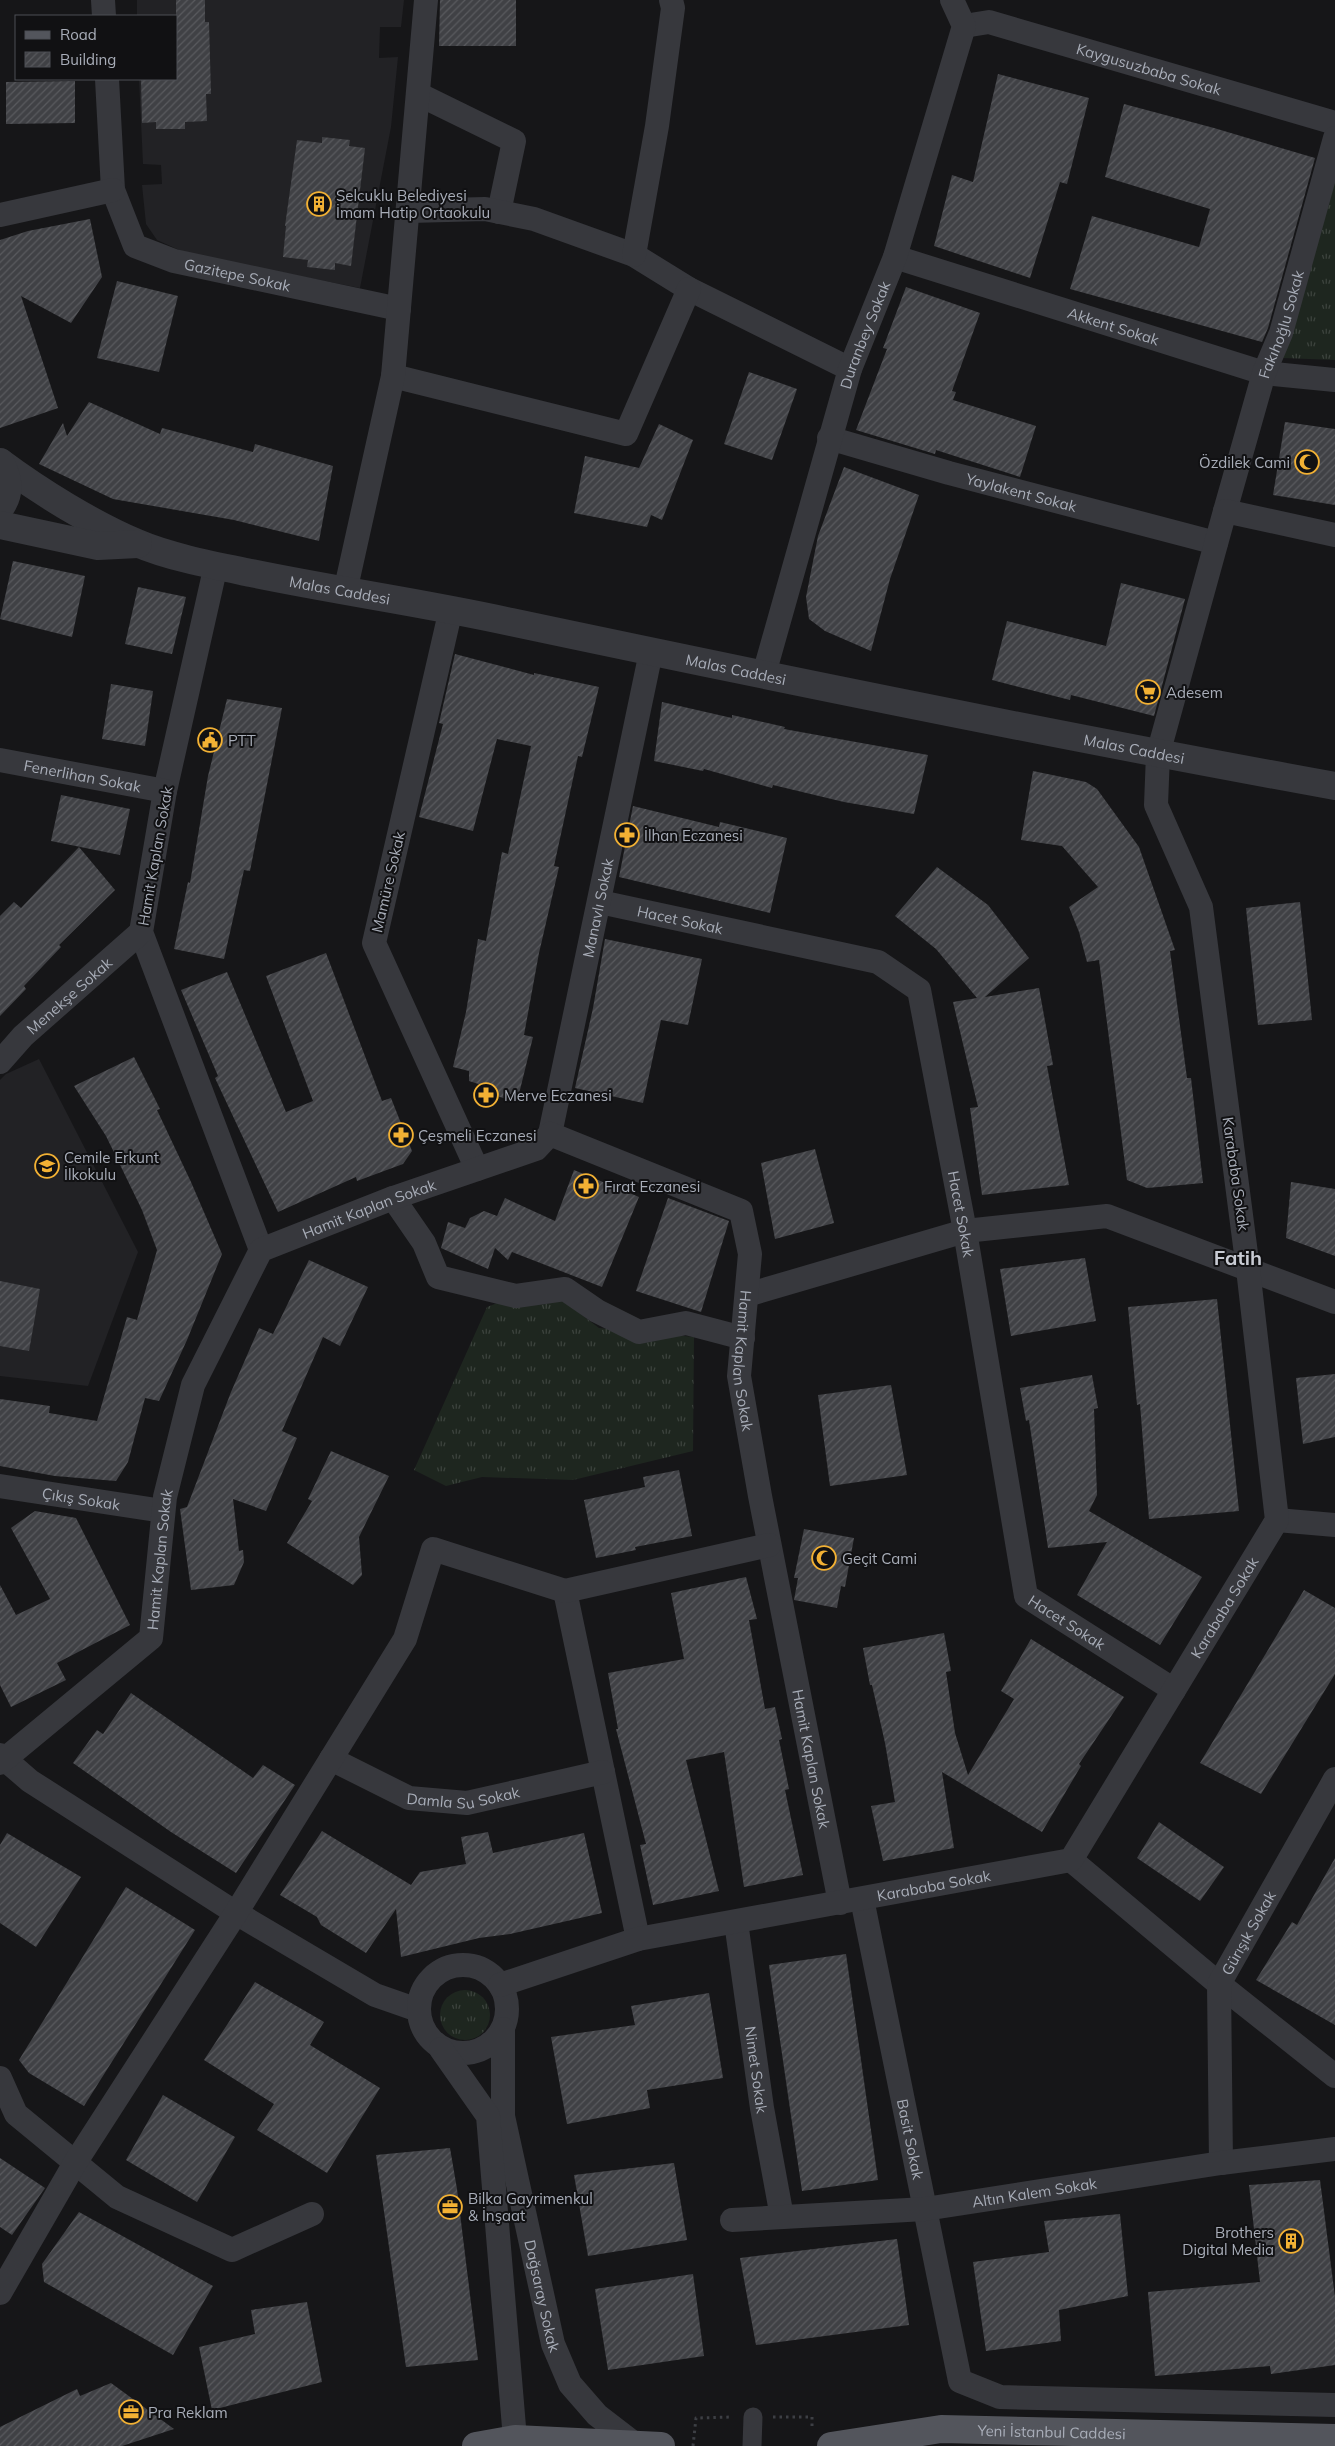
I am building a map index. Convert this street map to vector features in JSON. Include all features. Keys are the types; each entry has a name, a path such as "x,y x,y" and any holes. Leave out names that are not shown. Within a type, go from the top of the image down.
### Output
{"main road":[{"name":"Yeni İstanbul Caddesi","path":"831,2446 941,2429 1335,2438"},
{"path":"476,2446 515,2439 648,2445"}],"street":[{"path":"103,0 104,15"},
{"path":"345,592 393,376 409,211 426,0"},
{"path":"634,255 657,126 673,8 671,0"},
{"path":"952,0 964,26"},
{"name":"Kaygusuzbaba Sokak","path":"964,26 989,22 1335,123"},
{"name":"Duranbey Sokak","path":"764,674 850,369 895,257 964,26"},
{"name":"Gazitepe Sokak","path":"107,80 113,190 135,246 174,261 399,309"},
{"path":"418,94 514,141 498,212"},
{"name":"Fakıhoğlu Sokak","path":"1216,543 1264,373 1281,333 1335,138"},
{"path":"0,215 113,190"},
{"path":"409,211 485,209 534,219 634,255 689,290 850,369"},
{"name":"Akkent Sokak","path":"895,257 1264,373 1335,380"},
{"path":"393,376 626,434 689,290"},
{"name":"Yaylakent Sokak","path":"829,438 1216,543"},
{"path":"0,462 6,473 8,484 6,496 0,508"},
{"path":"0,462 24,480 140,544"},
{"path":"1225,510 1335,535"},
{"path":"0,525 98,546 140,544"},
{"name":"Karababa Sokak","path":"500,1985 529,1973 638,1939 1070,1860 1277,1520 1248,1269 1200,907 1156,805 1158,754 1216,543"},
{"name":"Malas Caddesi","path":"140,544 216,565 345,592 450,609 651,652 1158,754 1335,786"},
{"name":"Hamit Kaplan Sokak","path":"216,565 165,790 141,932 261,1250"},
{"name":"Mamüre Sokak","path":"450,609 374,944 477,1169"},
{"name":"Manavlı Sokak","path":"550,1134 651,652"},
{"name":"Fenerlihan Sokak","path":"0,760 165,790"},
{"name":"Hacet Sokak","path":"600,902 878,962 919,990 965,1231 1026,1596 1174,1690"},
{"name":"Menekşe Sokak","path":"0,1062 24,1036 141,932"},
{"name":"Hamit Kaplan Sokak","path":"1,1759 151,1638 163,1511 193,1385 261,1250 393,1198 536,1149 550,1134 740,1211 750,1254 739,1376 769,1545 851,1901"},
{"path":"393,1198 424,1243 438,1277 516,1296 565,1289 597,1311 639,1332 686,1323 743,1338"},
{"path":"747,1295 965,1231 1107,1216 1335,1302"},
{"name":"Çıkış Sokak","path":"0,1486 163,1511"},
{"path":"1277,1520 1335,1525"},
{"path":"0,2293 75,2163 236,1913 405,1639 433,1549 565,1591 769,1545"},
{"path":"565,1591 638,1939"},
{"path":"1,1759 30,1781 236,1913 375,1994 418,2010"},
{"name":"Damla Su Sokak","path":"331,1759 409,1798 467,1803 603,1772"},
{"name":"Gürışık Sokak","path":"1221,2163 1219,1984 1335,1779"},
{"path":"1070,1860 1219,1984 1335,2076"},
{"name":"Basit Sokak","path":"851,1901 925,2209 960,2381 1000,2397 1335,2405"},
{"name":"Nimet Sokak","path":"736,1922 762,2108 782,2217"},
{"path":"441,2049 454,2053 468,2054 481,2050 494,2042 503,2029 507,2014 506,1998 500,1985 490,1973 476,1966 461,1965 446,1968 432,1976 424,1988 418,2010 422,2028 430,2040 441,2049 488,2116 515,2439"},
{"name":"Dağsaray Sokak","path":"503,2029 503,2116 554,2344 570,2384 597,2415 648,2445"},
{"path":"0,2078 16,2114 117,2197 232,2250 312,2214"},
{"name":"Altın Kalem Sokak","path":"732,2220 925,2209 1221,2163 1335,2148"},
{"path":"752,2446 753,2416"}],"path":[{"path":"693,2446 696,2418"}],"shaded area":[{"path":"137,0 404,0 401,27 380,27 379,58 398,57 391,127 360,288 188,254 157,240 146,224 142,185 162,184 161,165 143,164 139,80 178,80 178,15 137,15"},
{"name":"Cemile Erkunt İlkokulu","path":"39,1059 138,1252 88,1386 0,1376 0,1080 6,1074"}],"green space":[{"path":"1335,175 1335,360 1283,358"},
{"path":"516,1296 562,1300 599,1328 694,1337 693,1451 573,1480 482,1477 446,1486 414,1470 487,1307"},
{"path":"460,1990 470,1990 483,1997 490,2010 490,2020 483,2033 470,2040 460,2040 451,2036 444,2029 440,2020 440,2010 444,2001 451,1994"}],"building":[{"path":"176,0 205,0 205,22 209,22 211,94 206,94 207,121 185,122 185,129 156,129 156,122 142,123 141,80 178,80 178,15 176,15"},
{"path":"440,0 516,0 516,46 439,46"},
{"path":"998,74 1089,98 1067,184 1060,182 1030,278 934,246 952,175 973,182"},
{"path":"75,81 75,123 6,124 6,82"},
{"path":"1124,104 1315,158 1268,328 1262,342 1070,289 1092,216 1199,247 1210,209 1105,177"},
{"name":"Selcuklu Belediyesi İmam Hatip Ortaokulu","path":"322,137 350,140 349,146 365,148 351,266 335,263 335,270 307,267 308,260 283,257 285,226 297,140 322,143"},
{"path":"90,219 102,277 71,323 21,296 58,408 0,428 0,240 28,231"},
{"path":"117,281 178,296 159,372 97,358"},
{"path":"906,287 980,313 952,391 956,392 953,400 1036,426 1020,477 936,450 935,454 856,430 887,349 883,348"},
{"path":"749,372 797,389 772,460 724,444"},
{"path":"89,402 160,434 162,428 253,452 255,444 333,466 319,541 234,520 113,499 39,464 63,423 67,436"},
{"name":"Özdilek Cami","path":"1285,422 1335,429 1335,505 1273,495"},
{"path":"659,424 693,440 662,520 651,515 647,527 574,513 585,456 639,468"},
{"path":"844,467 919,495 890,579 871,651 825,631 809,619 806,597 818,536"},
{"path":"13,561 85,576 72,637 0,619"},
{"path":"1121,583 1185,599 1154,716 1071,695 1070,700 992,680 1007,621 1106,646"},
{"path":"138,587 186,597 172,654 125,644"},
{"path":"455,654 534,675 534,673 599,687 582,757 578,756 554,866 559,867 539,953 524,1035 533,1037 517,1102 490,1094 491,1088 469,1081 469,1071 453,1067 466,1012 478,939 486,941 502,852 508,854 531,746 497,739 473,831 419,817 443,724 439,723"},
{"path":"111,684 153,691 145,746 102,739"},
{"path":"227,699 282,708 250,871 244,870 224,959 174,949 188,882 190,883 208,776"},
{"path":"662,702 732,718 732,715 785,727 784,729 928,755 914,814 844,802 773,785 772,788 704,769 703,771 654,761"},
{"path":"1033,771 1086,782 1097,789 1139,847 1175,950 1170,951 1187,1078 1191,1078 1203,1183 1147,1188 1127,1180 1099,960 1087,962 1079,932 1069,907 1098,887 1062,846 1021,840"},
{"path":"61,795 130,809 120,855 51,841"},
{"path":"633,806 719,827 720,822 787,838 770,913 619,877"},
{"path":"79,847 115,890 59,945 61,947 24,986 26,989 0,1016 0,916 14,902 21,908"},
{"path":"937,867 988,905 1029,958 985,997 1039,988 1053,1065 1047,1066 1069,1185 982,1195 970,1108 978,1107 953,1002 977,998 936,949 895,916"},
{"path":"1300,902 1312,1020 1258,1025 1246,908"},
{"path":"605,939 702,959 688,1025 661,1020 643,1103 575,1088 593,1008"},
{"path":"326,953 382,1101 391,1098 412,1151 403,1164 357,1181 356,1177 278,1212 215,1078 218,1076 181,990 227,972 286,1112 313,1101 266,976"},
{"path":"134,1057 160,1109 157,1110 222,1254 187,1340 159,1401 145,1398 128,1462 116,1481 55,1476 0,1466 0,1399 50,1406 49,1413 97,1421 127,1317 137,1320 157,1250 142,1210 106,1136 74,1086"},
{"path":"815,1149 834,1223 775,1239 761,1163"},
{"path":"574,1170 639,1197 602,1287 512,1252 508,1260 495,1248 488,1269 441,1248 448,1222 465,1228 470,1218 484,1211 497,1216 505,1198 555,1221"},
{"path":"1291,1182 1335,1189 1335,1256 1286,1238"},
{"path":"668,1198 729,1221 701,1312 636,1291"},
{"path":"1085,1258 1096,1321 1011,1336 1000,1269"},
{"path":"309,1260 368,1287 340,1346 323,1337 282,1431 297,1438 266,1511 233,1499 239,1551 243,1550 244,1562 234,1585 191,1590 180,1509 187,1507 231,1392 259,1328 273,1334"},
{"path":"0,1281 40,1289 29,1351 0,1346"},
{"path":"1217,1299 1239,1511 1149,1519 1140,1404 1137,1405 1128,1307"},
{"path":"1335,1374 1335,1437 1303,1444 1296,1378"},
{"path":"1092,1375 1098,1408 1094,1409 1097,1495 1089,1511 1202,1577 1160,1645 1077,1595 1107,1542 1048,1548 1029,1420 1026,1421 1020,1388"},
{"path":"891,1385 907,1475 830,1486 818,1395"},
{"path":"331,1451 389,1476 359,1537 362,1575 353,1585 287,1543 312,1501 308,1499"},
{"path":"679,1470 692,1536 635,1547 636,1550 596,1558 584,1500 645,1487 643,1477"},
{"path":"35,1511 76,1518 130,1625 57,1663 66,1680 11,1707 0,1685 0,1585 16,1615 50,1599 11,1528"},
{"name":"Geçit Cami","path":"804,1529 854,1538 845,1587 841,1586 837,1608 794,1600 798,1578 794,1578"},
{"path":"746,1577 757,1619 749,1620 765,1709 775,1707 782,1739 779,1740 789,1789 785,1790 803,1875 744,1887 724,1752 686,1760 719,1891 653,1905 640,1845 646,1844 616,1729 618,1729 608,1673 684,1659 671,1593"},
{"path":"1304,1590 1335,1608 1335,1674 1261,1794 1200,1763"},
{"path":"944,1633 951,1671 946,1672 955,1733 968,1775 1014,1699 1001,1691 1031,1639 1124,1697 1079,1764 1081,1766 1042,1832 942,1772 954,1848 883,1861 871,1806 895,1802 885,1743 872,1685 870,1685 863,1648"},
{"path":"131,1693 253,1778 263,1765 295,1785 236,1873 171,1832 73,1763 97,1730 103,1734"},
{"path":"1159,1822 1224,1867 1200,1901 1137,1858"},
{"path":"322,1831 411,1885 420,1872 466,1864 461,1837 488,1832 493,1853 584,1833 602,1913 510,1934 479,1938 401,1957 396,1909 366,1953 321,1925 317,1917 280,1895"},
{"path":"7,1833 81,1877 36,1947 0,1923 0,1845"},
{"path":"1335,1858 1335,2025 1256,1980 1292,1922 1297,1925"},
{"path":"126,1887 195,1930 84,2106 29,2073 19,2060"},
{"path":"846,1954 878,2180 802,2191 769,1965"},
{"path":"255,1982 324,2022 310,2045 380,2088 327,2173 257,2130 274,2104 204,2060"},
{"path":"709,1993 723,2078 647,2090 650,2108 567,2124 551,2037 635,2025 631,2006"},
{"path":"163,2095 235,2137 197,2202 126,2160"},
{"path":"450,2148 457,2189 478,2360 406,2367 376,2155"},
{"path":"0,2158 45,2188 12,2235 0,2227"},
{"path":"674,2163 687,2240 588,2256 574,2175"},
{"path":"1320,2180 1335,2297 1335,2365 1271,2374 1270,2366 1155,2376 1148,2292 1260,2282 1249,2185"},
{"path":"79,2212 213,2286 173,2355 44,2282 42,2264"},
{"path":"1120,2214 1128,2296 1059,2310 1061,2341 986,2351 973,2262 1049,2252 1044,2221"},
{"path":"897,2239 909,2325 756,2345 740,2258"},
{"path":"693,2274 704,2356 608,2370 595,2289"},
{"path":"307,2302 322,2382 212,2410 199,2347 255,2334 251,2310"},
{"path":"111,2383 174,2429 122,2446 0,2446 0,2427 77,2389 80,2396"}],"place":[{"name":"Selcuklu Belediyesi İmam Hatip Ortaokulu","path":"319,204"},
{"name":"Özdilek Cami","path":"1307,462"},
{"name":"Adesem","path":"1148,692"},
{"name":"PTT","path":"210,740"},
{"name":"İlhan Eczanesi","path":"627,835"},
{"name":"Merve Eczanesi","path":"486,1095"},
{"name":"Çeşmeli Eczanesi","path":"401,1135"},
{"name":"Cemile Erkunt İlkokulu","path":"47,1166"},
{"name":"Fırat Eczanesi","path":"586,1186"},
{"name":"Geçit Cami","path":"824,1558"},
{"name":"Bilka Gayrimenkul & İnşaat","path":"450,2207"},
{"name":"Brothers Digital Media","path":"1291,2241"},
{"name":"Pra Reklam","path":"131,2412"}],"district":[{"name":"Fatih","path":"1238,1257"}]}
